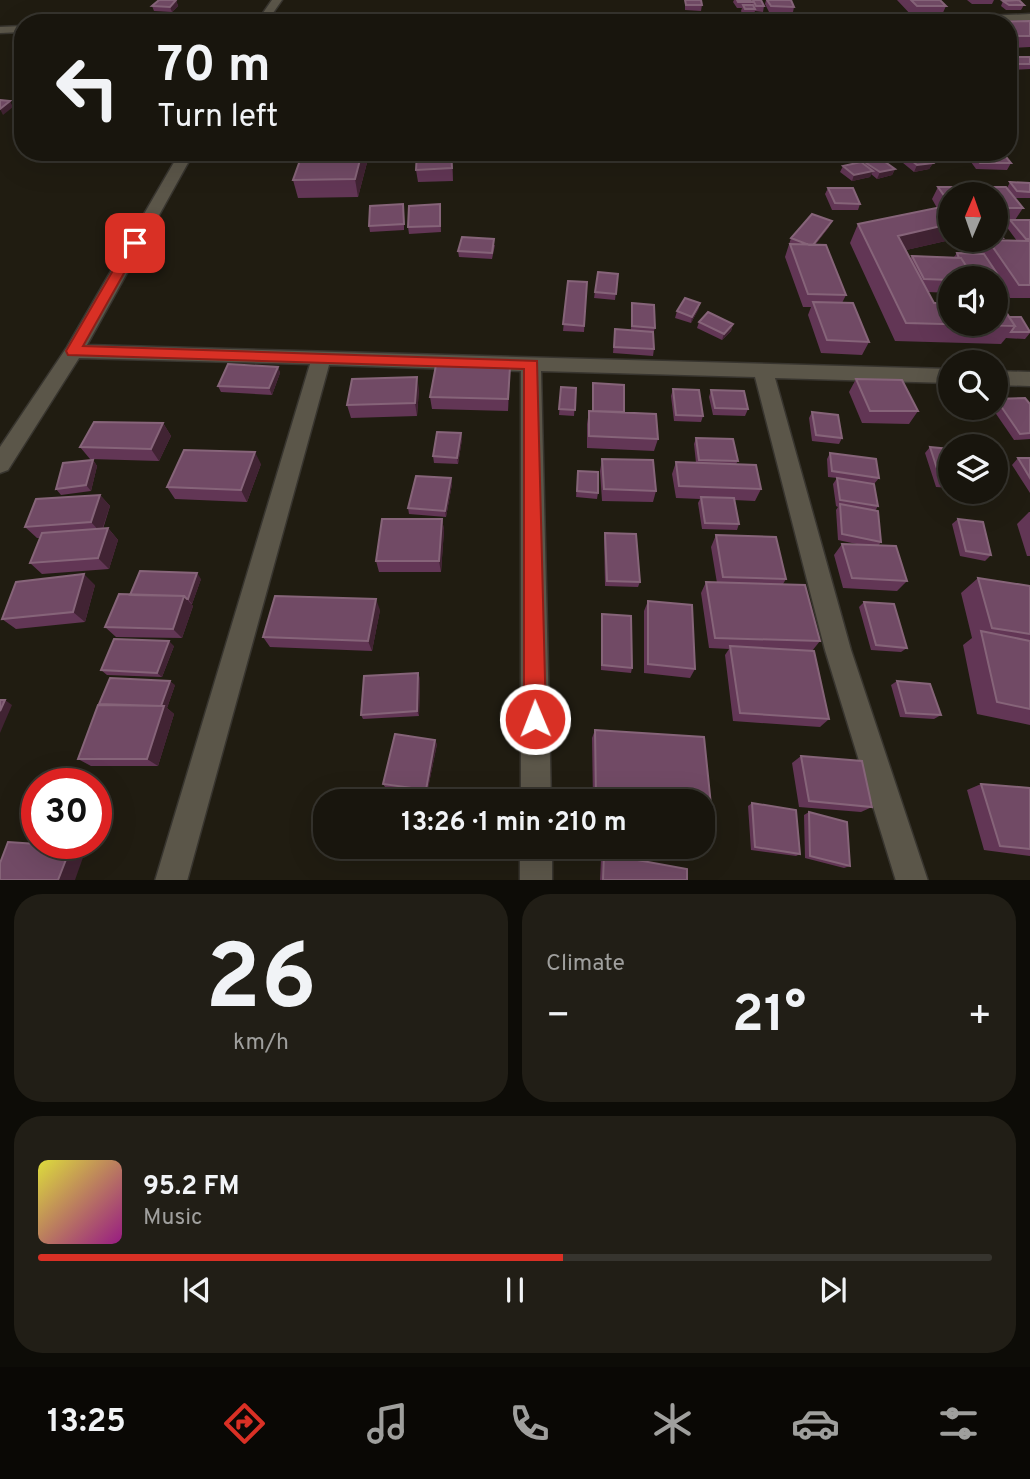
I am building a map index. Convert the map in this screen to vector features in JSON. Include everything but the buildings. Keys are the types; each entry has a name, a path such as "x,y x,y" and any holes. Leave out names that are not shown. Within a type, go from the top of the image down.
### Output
{"street":[{"path":"0,464 74,351 182,161"},
{"path":"74,351 938,376"},
{"path":"172,880 321,358"},
{"path":"531,364 536,789"},
{"path":"763,371 838,650 912,880"},
{"path":"1008,378 1030,379"},
{"path":"536,859 537,880"}],"route":[{"path":"135,243 74,351 531,364 535,719"}]}
